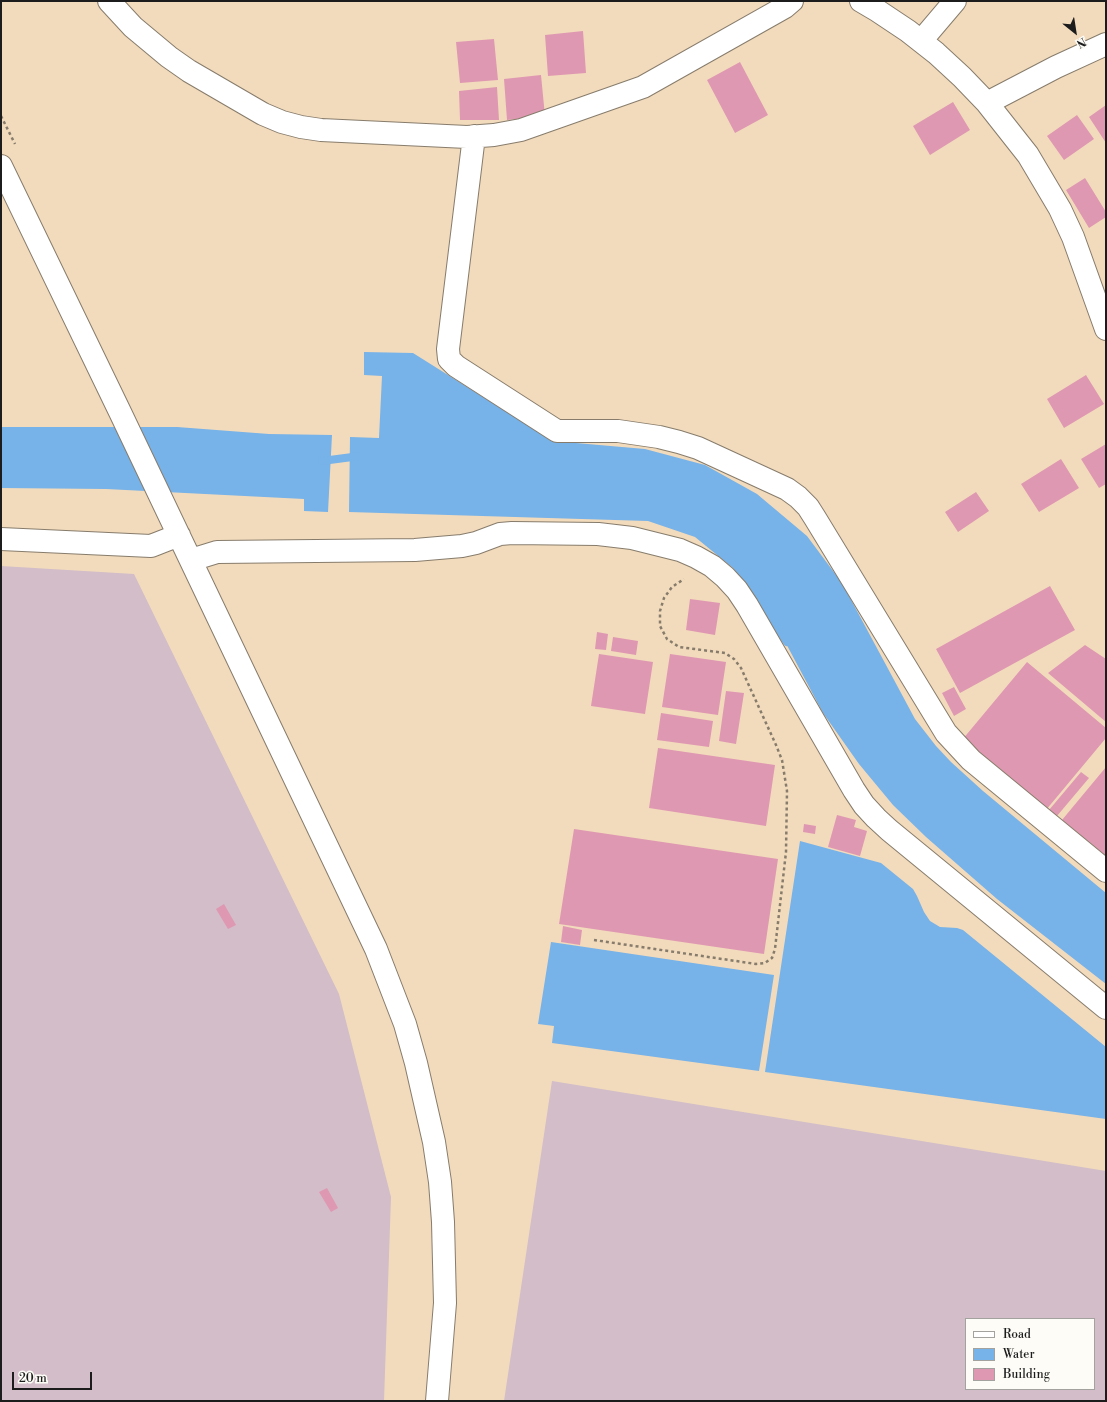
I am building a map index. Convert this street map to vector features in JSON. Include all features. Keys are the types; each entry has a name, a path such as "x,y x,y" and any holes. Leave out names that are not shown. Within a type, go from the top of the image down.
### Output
{"street":[{"path":"109,1 133,27 169,57 189,71 263,114 282,122 321,130 474,136 494,135 521,130 643,87 785,7 792,1"},
{"path":"921,41 955,1"},
{"path":"868,3 921,41 962,77 987,103 1028,155 1060,209 1073,237 1106,330"},
{"path":"987,103 1056,67 1106,44"},
{"path":"474,136 448,349 449,359 456,366 557,431 618,431 652,436 678,442 698,448 787,490 798,497 808,506 946,733 971,760 1106,871"},
{"path":"1,166 176,527 376,949 394,992 413,1050 426,1102 434,1142 443,1222 445,1302 437,1401"},
{"path":"1,539 151,546 176,527"},
{"path":"191,560 217,552 415,550 476,544 500,534 512,533 598,534 632,538 680,550 696,557 712,566 737,590 864,805 895,835 1106,1008"}],"path":[{"path":"594,940 756,964 765,963 772,958 775,949 786,852 787,790 785,775 776,745 741,668 734,659 724,654 679,647 667,639 660,626 660,611 664,598 672,587 684,580 690,579"}],"shaded area":[{"path":"1,566 134,574 339,994 391,1197 384,1401 1,1401"},
{"path":"552,1081 1106,1171 1106,1401 504,1401"}],"water":[{"path":"364,352 413,353 553,441 645,449 705,465 757,494 807,536 842,583 915,719 936,746 983,791 1106,893 1106,984 997,899 926,837 893,805 859,764 823,713 774,621 733,568 695,537 648,521 349,512 350,437 379,438 382,376 364,375"},
{"path":"1,427 177,427 269,434 332,435 328,512 304,511 304,499 106,489 1,488"},
{"path":"800,841 881,863 913,889 930,921 940,927 957,928 963,930 1106,1047 1106,1119 765,1072"},
{"path":"551,942 774,975 759,1071 552,1043 554,1026 538,1024"}],"building":[{"path":"583,31 586,73 548,76 545,35"},
{"path":"494,39 498,80 460,83 456,42"},
{"path":"740,62 768,115 735,133 707,80"},
{"path":"541,75 545,116 507,120 504,79"},
{"path":"497,87 499,120 460,120 459,91"},
{"path":"953,102 970,130 930,155 913,126"},
{"path":"1106,105 1106,143 1089,117"},
{"path":"1077,115 1094,139 1064,160 1047,136"},
{"path":"1085,178 1106,212 1106,217 1089,228 1066,190"},
{"path":"1086,375 1104,404 1064,428 1047,399"},
{"path":"1106,444 1106,484 1099,488 1081,459"},
{"path":"1061,459 1079,488 1039,512 1021,484"},
{"path":"976,492 989,511 958,532 945,512"},
{"path":"1050,586 1075,630 960,693 936,649"},
{"path":"690,599 720,603 715,635 686,630"},
{"path":"597,632 608,634 606,650 595,649"},
{"path":"613,637 638,641 636,655 611,651"},
{"path":"1085,645 1106,659 1106,722 1048,673"},
{"path":"599,654 653,662 645,714 591,706"},
{"path":"670,654 726,662 718,715 662,707"},
{"path":"1027,662 1106,728 1106,738 1046,810 962,740"},
{"path":"954,687 966,709 954,716 942,693"},
{"path":"726,691 744,693 736,744 719,741"},
{"path":"661,713 713,721 709,747 657,740"},
{"path":"658,748 775,765 766,826 649,808"},
{"path":"1106,767 1106,856 1062,820"},
{"path":"1081,772 1089,778 1057,816 1049,810"},
{"path":"837,815 856,820 854,827 867,831 860,856 828,847"},
{"path":"804,824 816,826 815,834 803,832"},
{"path":"574,829 778,859 764,954 559,924"},
{"path":"224,904 236,925 228,929 216,909"},
{"path":"563,926 582,930 580,945 561,942"},
{"path":"327,1188 338,1208 331,1212 319,1192"}],"waterway":[{"path":"322,461 360,456"},
{"path":"754,594 787,642"}]}
